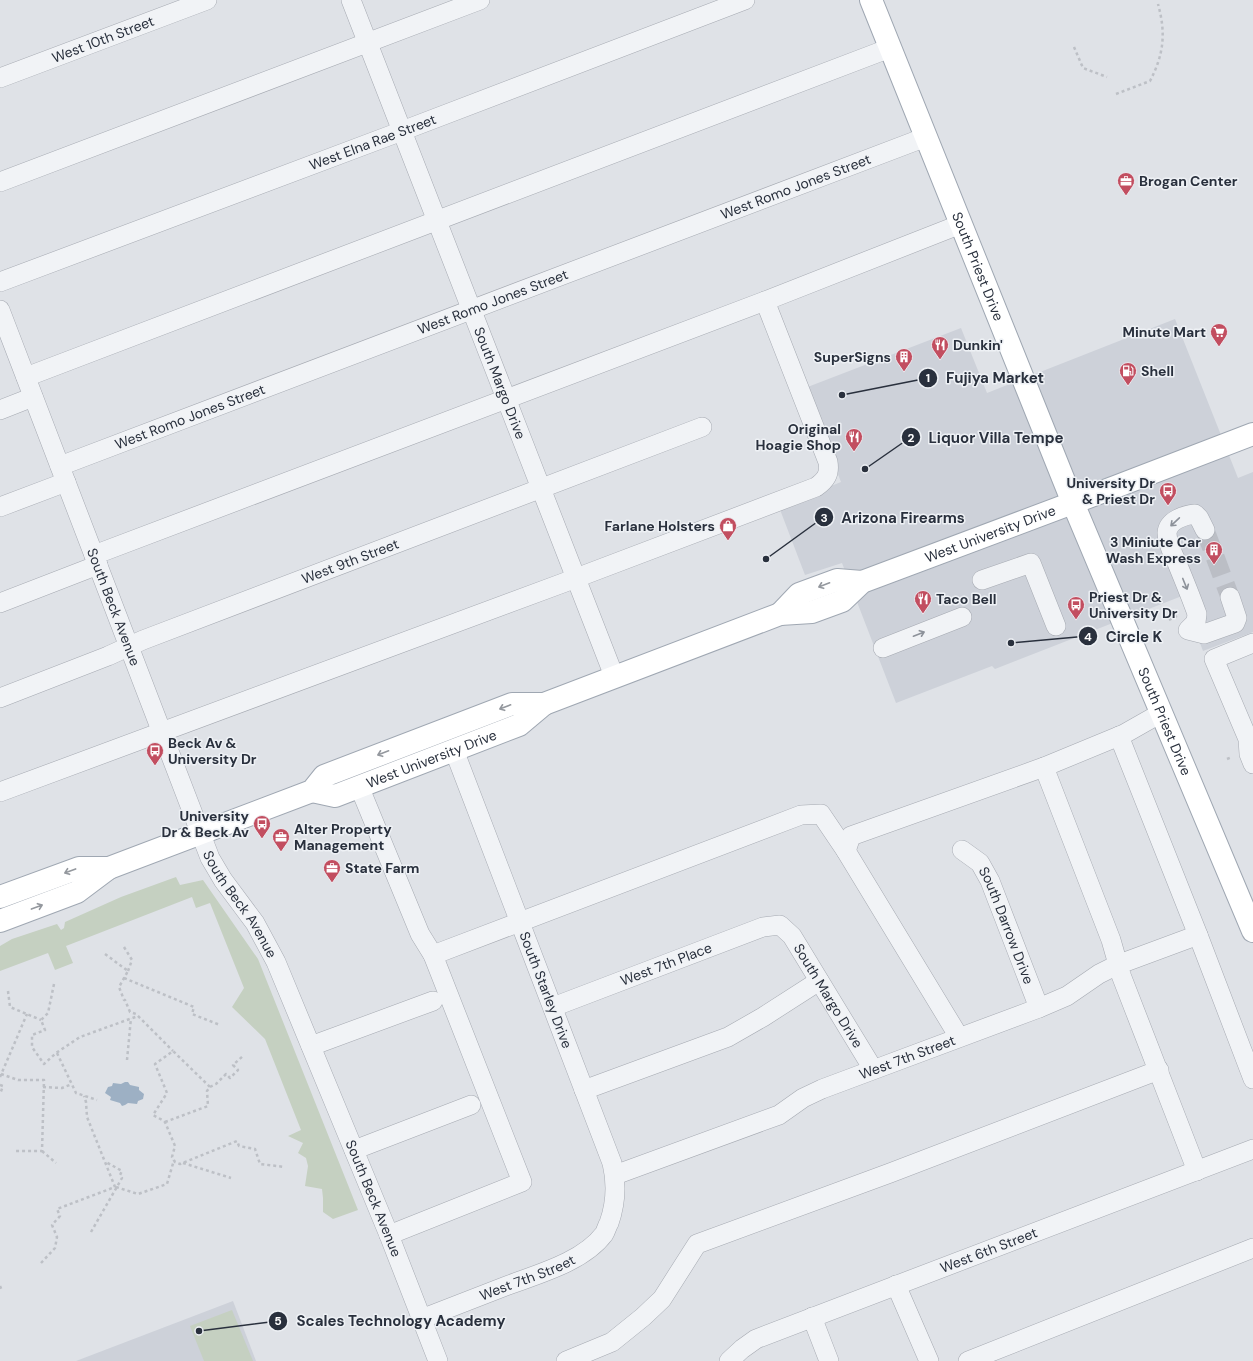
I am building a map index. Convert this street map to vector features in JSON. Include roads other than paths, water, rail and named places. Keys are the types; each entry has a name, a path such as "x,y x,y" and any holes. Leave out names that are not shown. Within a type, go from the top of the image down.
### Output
{"main road":[{"name":"South Priest Drive","path":"871,0 1021,378 1253,931"},
{"name":"West University Drive","path":"312,791 336,796 519,725 544,704 614,676 780,614 812,612 842,601 862,582 1253,434"},
{"name":"West University Drive","path":"0,921 77,892 109,868 312,791 324,776 512,704 544,704"},
{"name":"West University Drive","path":"0,897 79,868 109,868"}],"street":[{"name":"West 10th Street","path":"0,78 207,0"},
{"name":"South Margo Drive","path":"351,0 614,676"},
{"path":"0,182 480,0"},
{"name":"West Elna Rae Street","path":"0,282 745,0"},
{"path":"26,377 890,48"},
{"name":"West Romo Jones Street","path":"0,507 63,474 471,310 926,137"},
{"path":"0,602 96,560 506,399 765,301 961,224"},
{"path":"0,792 576,578 816,487 827,477 829,469 828,462 765,301"},
{"name":"South Beck Avenue","path":"1,313 163,732 200,833 213,863 223,880 255,923 276,962 389,1235 438,1361"},
{"path":"0,410 33,397"},
{"name":"West 9th Street","path":"0,698 108,656 146,638 702,427"},
{"path":"1205,530 1199,518 1195,514 1182,516 1170,526 1167,532 1171,548 1197,614 1196,622 1188,630 1204,634 1235,623 1237,618 1230,597"},
{"path":"982,580 1031,563 1056,626"},
{"path":"883,648 962,617"},
{"path":"1253,643 1214,659 1251,738 1249,754 1253,764"},
{"path":"846,851 850,836 1044,767 1119,736 1161,713"},
{"path":"1119,736 1198,935 1253,1080"},
{"name":"South Starley Drive","path":"454,750 612,1163 616,1189 614,1207 605,1233"},
{"path":"1044,767 1111,940 1117,965 1197,1171"},
{"path":"360,786 420,934 433,956 522,1182 389,1235"},
{"path":"433,956 800,815 821,814 846,851 959,1037"},
{"name":"South Darrow Drive","path":"962,850 980,863 990,881 1039,1008"},
{"name":"South Margo Drive","path":"780,925 792,936 873,1070"},
{"name":"West 7th Place","path":"553,1007 763,927 780,925"},
{"name":"West 7th Street","path":"615,1175 779,1115 803,1098 822,1089 1039,1008 1067,996 1098,974 1117,965 1198,935"},
{"path":"584,1090 728,1037 763,1017 819,981"},
{"path":"311,1046 433,1001"},
{"path":"566,1361 612,1342 643,1317 662,1299 698,1244 897,1171 1159,1070"},
{"path":"354,1150 471,1105"},
{"name":"West 6th Street","path":"732,1360 742,1349 756,1339 1197,1171 1253,1148"},
{"name":"West 7th Street","path":"421,1319 549,1270 577,1257 592,1246 605,1233"},
{"path":"968,1361 1253,1248"},
{"path":"896,1285 929,1361"},
{"path":"812,1317 829,1361"}],"water":[{"path":"125,1082 139,1087 139,1090 144,1094 143,1099 138,1101 137,1104 128,1103 122,1106 120,1103 110,1100 111,1097 105,1093 108,1087 112,1086 113,1083 121,1084"}],"tunnel":[{"path":"1205,530 1230,597"}],"place":[{"name":"Brogan Center","path":"1126,196"},
{"name":"Minute Mart","path":"1219,347"},
{"name":"Dunkin'","path":"940,360"},
{"name":"SuperSigns","path":"904,372"},
{"name":"Shell","path":"1128,386"},
{"name":"Fujiya Market","path":"842,395"},
{"name":"Original Hoagie Shop","path":"854,452"},
{"name":"Liquor Villa Tempe","path":"865,469"},
{"name":"University Dr & Priest Dr","path":"1168,506"},
{"name":"Farlane Holsters","path":"728,541"},
{"name":"Arizona Firearms","path":"766,559"},
{"name":"3 Miniute Car Wash Express","path":"1214,565"},
{"name":"Taco Bell","path":"923,614"},
{"name":"Priest Dr & University Dr","path":"1076,620"},
{"name":"Circle K","path":"1011,643"},
{"name":"Beck Av & University Dr","path":"155,766"},
{"name":"University Dr & Beck Av","path":"262,839"},
{"name":"Alter Property Management","path":"281,852"},
{"name":"State Farm","path":"332,883"},
{"name":"Scales Technology Academy","path":"199,1331"}]}
